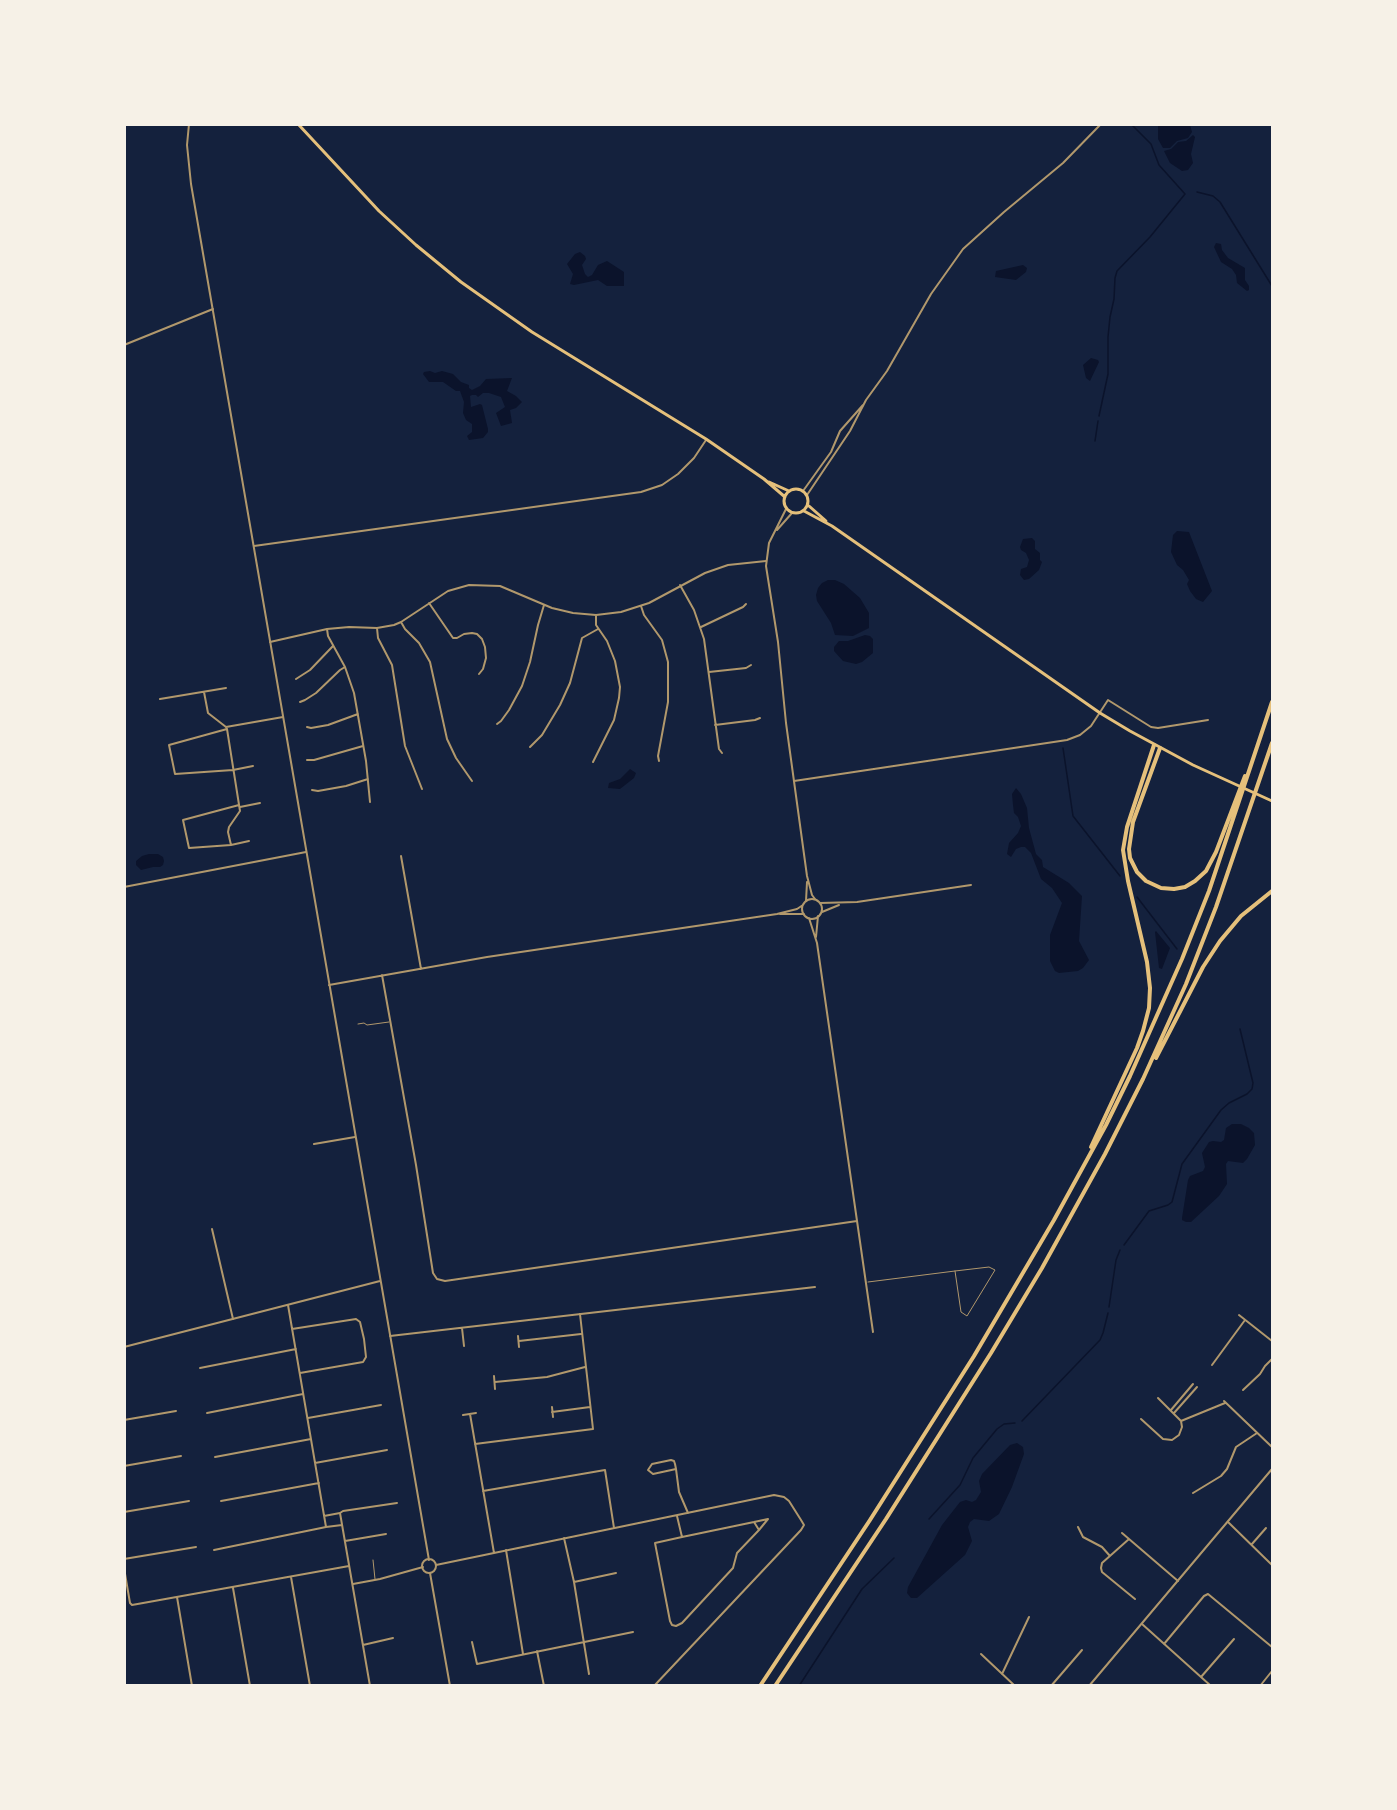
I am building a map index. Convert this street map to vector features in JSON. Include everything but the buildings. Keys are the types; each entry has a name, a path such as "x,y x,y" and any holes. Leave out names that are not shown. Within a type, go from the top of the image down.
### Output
{"highway":[{"path":"760,1686 870,1520 974,1356 1081,1172 1130,1076 1182,959 1209,891 1272,702"},
{"path":"1160,748 1133,822 1129,849 1134,866 1141,877 1153,885 1174,889 1185,887 1195,881 1210,863 1260,739"},
{"path":"1143,1079 1173,1014 1216,907 1272,743"},
{"path":"1081,1172 1137,1048 1149,1008 1150,988 1147,962 1123,850 1127,827 1154,745"},
{"path":"775,1686 886,1519 991,1353 1074,1212 1203,967 1220,941 1242,916 1272,891"}],"main road":[{"path":"299,124 379,211 461,282 532,332 706,439 764,479 785,497"},
{"path":"764,479 789,492"},
{"path":"796,489 803,491 807,495 808,505 804,511 798,514 786,509 785,497 789,492 796,489"},
{"path":"808,505 832,526 1100,712 1154,745 1229,783 1271,800"},
{"path":"804,511 832,526"}],"street":[{"path":"189,124 187,145 189,168 429,1560"},
{"path":"807,495 850,431 866,400 907,338 931,294 963,249 1063,164 1101,124"},
{"path":"124,345 213,309"},
{"path":"803,491 831,452 840,431 866,400"},
{"path":"254,546 641,492 662,485 678,474 694,458 706,439"},
{"path":"786,509 773,534 766,561 807,876 812,895 820,903 844,904"},
{"path":"773,534 792,513"},
{"path":"270,642 327,629 377,628 401,622 456,588 477,584 500,586 564,612 596,615 621,612 641,606 705,573 728,566 766,561"},
{"path":"680,585 701,627 718,749 722,753"},
{"path":"429,603 453,638 472,633 482,639 486,658 479,674"},
{"path":"701,627 746,604"},
{"path":"496,724 509,711 522,686 544,605"},
{"path":"641,606 644,615 659,633 665,646 668,662 668,702 659,761"},
{"path":"593,762 612,726 620,687 615,661 607,641 598,629 596,615"},
{"path":"401,622 429,659 447,739 456,758 472,781"},
{"path":"377,628 379,640 392,665 405,746 422,789"},
{"path":"327,629 354,693 370,802"},
{"path":"530,747 542,735 560,705 570,683 582,638 598,629"},
{"path":"296,679 310,670 333,646"},
{"path":"709,672 746,668 751,665"},
{"path":"300,702 312,697 339,670 345,668"},
{"path":"160,699 226,688"},
{"path":"204,692 208,713 227,728 240,811 229,827 231,845"},
{"path":"794,781 1067,740 1086,730 1096,720 1108,700 1151,727 1158,728 1208,720"},
{"path":"307,727 328,725 358,714"},
{"path":"253,766 233,770 175,774 170,745 227,728 283,717"},
{"path":"715,725 759,718"},
{"path":"307,760 363,746"},
{"path":"312,790 336,788 368,779"},
{"path":"249,841 231,845 189,848 183,820 260,803"},
{"path":"124,887 306,852"},
{"path":"401,856 422,969"},
{"path":"329,985 487,957 777,914 797,909 803,905 806,900 807,876"},
{"path":"873,1332 816,923 821,912 844,904 971,885"},
{"path":"806,900 815,899"},
{"path":"820,903 821,912"},
{"path":"803,905 804,914"},
{"path":"777,914 804,914 809,918 817,943"},
{"path":"809,918 818,916"},
{"path":"382,975 435,1278 445,1281 857,1221"},
{"path":"314,1144 356,1137"},
{"path":"212,1230 233,1319"},
{"path":"124,1347 380,1281"},
{"path":"390,1336 815,1287"},
{"path":"288,1305 326,1527"},
{"path":"475,1444 593,1429 580,1314"},
{"path":"1239,1316 1272,1341"},
{"path":"292,1329 356,1319 360,1322 364,1339 366,1357 363,1362 300,1373"},
{"path":"1212,1365 1245,1320"},
{"path":"462,1328 464,1346"},
{"path":"519,1341 581,1334"},
{"path":"518,1336 519,1347"},
{"path":"200,1368 296,1349"},
{"path":"1244,1390 1272,1359"},
{"path":"495,1382 547,1377 585,1367"},
{"path":"494,1376 495,1389"},
{"path":"1172,1412 1193,1384"},
{"path":"1172,1412 1197,1387"},
{"path":"207,1413 303,1394"},
{"path":"1141,1419 1161,1437 1169,1440 1179,1435 1182,1427 1181,1421 1158,1398"},
{"path":"1181,1421 1225,1402 1272,1447"},
{"path":"308,1418 381,1405"},
{"path":"552,1407 553,1417"},
{"path":"552,1412 590,1407"},
{"path":"124,1420 176,1411"},
{"path":"463,1415 476,1413"},
{"path":"470,1414 494,1553"},
{"path":"1193,1493 1221,1476 1227,1469 1236,1447 1257,1433"},
{"path":"215,1457 311,1438"},
{"path":"315,1463 387,1450"},
{"path":"124,1466 181,1456"},
{"path":"676,1469 653,1474 648,1470 651,1464 671,1460 675,1462 676,1469 679,1492 688,1513"},
{"path":"1089,1686 1272,1469"},
{"path":"483,1491 605,1470 614,1528"},
{"path":"221,1501 319,1483"},
{"path":"429,1560 436,1564 779,1495 784,1497 795,1508 804,1526 654,1686"},
{"path":"124,1512 189,1502"},
{"path":"324,1516 397,1503"},
{"path":"340,1513 370,1686"},
{"path":"677,1516 682,1537"},
{"path":"768,1519 737,1553 734,1568 682,1623 676,1626 671,1623 655,1543 754,1522 768,1519"},
{"path":"754,1522 759,1530"},
{"path":"1228,1522 1272,1565"},
{"path":"214,1550 342,1524"},
{"path":"1078,1527 1083,1537 1102,1547 1110,1556"},
{"path":"1251,1544 1266,1528"},
{"path":"1122,1533 1178,1581"},
{"path":"345,1541 386,1534"},
{"path":"564,1538 574,1582 589,1674"},
{"path":"1128,1539 1102,1563 1101,1568 1102,1572 1135,1599"},
{"path":"124,1559 196,1547"},
{"path":"506,1550 523,1654"},
{"path":"429,1560 424,1562 423,1567 425,1572 430,1573"},
{"path":"430,1573 435,1570 436,1564"},
{"path":"124,1568 131,1605 349,1566"},
{"path":"353,1584 423,1567"},
{"path":"430,1573 450,1686"},
{"path":"574,1582 616,1573"},
{"path":"291,1577 310,1686"},
{"path":"233,1588 250,1686"},
{"path":"1164,1644 1208,1594 1272,1647"},
{"path":"177,1597 192,1686"},
{"path":"1002,1674 1029,1617"},
{"path":"1142,1624 1211,1686"},
{"path":"472,1642 477,1664 633,1632"},
{"path":"363,1644 393,1638"},
{"path":"1201,1677 1234,1639"},
{"path":"1051,1686 1082,1650"},
{"path":"537,1651 544,1686"},
{"path":"981,1654 1015,1686"},
{"path":"1260,1686 1272,1671"}],"lane":[{"path":"358,1024 391,1022"},
{"path":"866,1282 955,1271 990,1267 995,1270 967,1316 961,1312 955,1271"},
{"path":"373,1560 376,1580"}],"water":[{"path":"1158,125 1190,125 1192,132 1188,138 1177,141 1170,148 1163,148 1158,139"},
{"path":"1193,135 1195,137 1191,154 1193,163 1188,170 1182,171 1170,163 1164,151 1171,149 1178,142 1186,141"},
{"path":"1216,243 1221,244 1228,258 1245,268 1245,280 1249,290 1247,291 1237,283 1232,269 1221,262 1214,247"},
{"path":"580,252 586,259 582,265 588,277 598,265 607,261 624,272 624,286 607,286 598,280 570,284 573,274 567,264 575,254"},
{"path":"1023,265 1027,268 1026,272 1016,280 995,277 996,271"},
{"path":"1091,358 1099,362 1090,381 1086,378 1083,365"},
{"path":"430,371 453,374 461,382 469,385 472,390 486,379 512,378 507,391 522,402 510,410 512,423 501,426 496,413 505,407 501,397 489,393 483,393 478,397 472,395 470,396 471,407 482,405 488,432 483,438 469,440 467,436 472,432 472,424 466,420 463,413 464,402 460,391 456,391 443,382 429,382 423,374"},
{"path":"1177,531 1189,532 1212,591 1203,602 1196,599 1190,591 1187,584 1189,580 1177,565 1171,552 1173,535"},
{"path":"1032,538 1042,562 1039,570 1029,579 1024,580 1020,575 1021,569 1027,567 1029,560 1020,547 1023,539"},
{"path":"828,580 844,584 860,598 869,613 869,628 853,636 835,635 816,595 822,583"},
{"path":"865,635 873,639 873,653 862,662 856,664 843,661 834,651 839,641 848,641"},
{"path":"630,769 636,773 634,778 620,789 608,788 609,783 620,779"},
{"path":"1016,788 1027,808 1029,828 1036,854 1042,860 1043,867 1069,883 1082,896 1079,941 1089,960 1078,971 1059,973 1055,971 1050,961 1050,935 1062,903 1052,888 1041,879 1031,853 1025,847 1016,849 1011,857 1007,854 1009,843 1021,826 1014,813 1012,794"},
{"path":"149,854 158,854 163,857 163,865 141,870 136,865 136,861"},
{"path":"1156,931 1170,948 1162,969 1159,968"},
{"path":"1232,1124 1241,1124 1249,1128 1254,1133 1255,1145 1243,1163 1228,1161 1226,1164 1227,1184 1219,1196 1191,1222 1186,1222 1182,1218 1188,1180 1190,1176 1203,1171 1205,1167 1202,1153 1209,1142 1224,1140 1226,1128"},
{"path":"1017,1443 1023,1447 1024,1454 999,1514 989,1521 974,1519 970,1522 968,1527 972,1541 965,1555 917,1598 911,1598 907,1593 908,1587 942,1525 960,1502 976,1500 981,1492 979,1481 982,1474 1010,1445"}],"waterway":[{"path":"1099,416 1108,374 1108,337 1117,271 1150,237 1185,194 1159,165 1151,144 1131,124"},
{"path":"1197,192 1213,196 1220,202 1272,286"},
{"path":"1095,441 1098,421"},
{"path":"1063,748 1073,816 1120,876"},
{"path":"1137,897 1177,949"},
{"path":"1124,1245 1149,1211 1172,1202 1182,1164 1221,1110 1252,1089 1253,1083 1240,1029"},
{"path":"1109,1307 1116,1260 1120,1250"},
{"path":"1022,1421 1100,1340 1108,1313"},
{"path":"929,1519 960,1485 973,1458 997,1429 1004,1424 1015,1423"},
{"path":"799,1686 862,1589 894,1558"}]}
